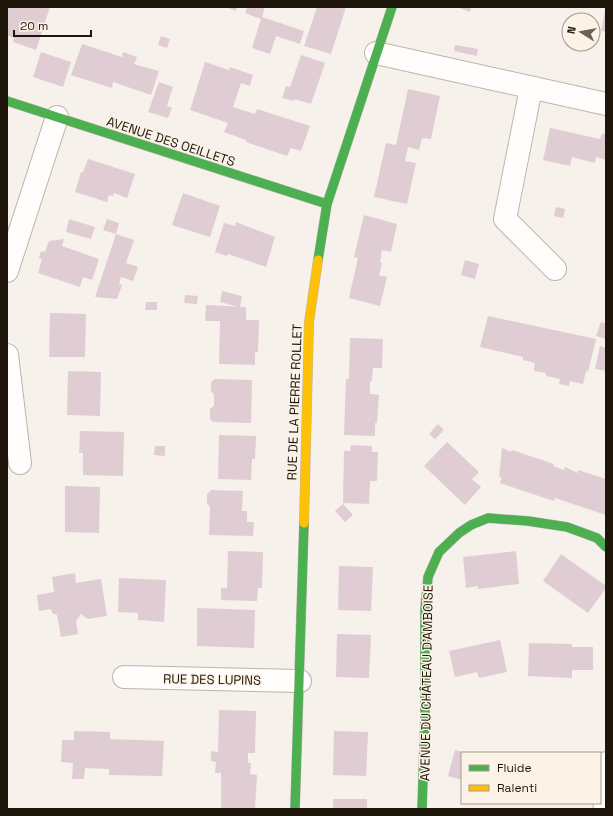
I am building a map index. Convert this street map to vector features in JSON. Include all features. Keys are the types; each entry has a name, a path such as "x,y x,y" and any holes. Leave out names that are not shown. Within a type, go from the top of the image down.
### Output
{"street":[{"name":"RUE DE LA PIERRE ROLLET","path":"295,809 300,681 308,322 327,204 392,7"},
{"path":"376,53 606,104"},
{"path":"531,88 505,219 556,269"},
{"name":"AVENUE DES OEILLETS","path":"7,101 327,204"},
{"path":"7,270 58,118"},
{"path":"7,355 20,463"},
{"name":"AVENUE DU CHÂTEAU D'AMBOISE","path":"422,809 425,719 425,609 428,577 439,552 459,533 471,525 488,518 528,520 567,527 596,538 606,547"},
{"name":"RUE DES LUPINS","path":"124,676 300,681"},
{"path":"605,809 604,797 606,763"}],"building":[{"path":"7,7 50,7 36,50 13,42 14,38 7,35"},
{"path":"225,7 237,7 236,11"},
{"path":"247,7 265,7 262,17 304,31 300,44 276,36 270,54 252,48 261,19 245,13"},
{"path":"317,7 346,7 331,54 304,46"},
{"path":"457,7 471,7 470,12"},
{"path":"605,11 606,11 606,32 601,31"},
{"path":"161,36 170,39 167,48 158,45"},
{"path":"82,44 122,57 123,52 137,57 134,64 159,71 151,95 113,82 112,88 71,75"},
{"path":"455,45 478,49 477,56 454,51"},
{"path":"41,52 71,62 63,87 33,77"},
{"path":"301,55 325,63 311,104 295,99 294,101 282,98 286,86 290,87"},
{"path":"205,62 229,70 230,67 253,75 250,86 241,83 233,107 255,114 257,109 310,126 301,151 291,148 287,156 246,142 246,140 224,132 228,123 190,110"},
{"path":"159,82 173,87 167,106 172,108 168,118 148,112"},
{"path":"408,89 440,96 431,139 422,138 419,150 408,147 405,161 416,163 407,204 374,197 386,143 396,145"},
{"path":"550,128 600,139 602,134 606,134 606,160 596,157 595,163 572,157 570,166 543,160"},
{"path":"88,159 135,174 127,198 114,193 113,196 109,195 107,202 75,192 81,172 83,172"},
{"path":"183,193 220,206 210,237 172,225"},
{"path":"556,207 565,209 563,218 554,216"},
{"path":"364,215 397,224 391,252 382,250 380,262 382,263 379,275 387,277 380,306 349,298 358,258 354,257"},
{"path":"69,219 95,227 91,239 66,232"},
{"path":"107,219 119,223 116,234 103,230"},
{"path":"236,222 275,237 266,267 228,254 227,256 215,252 224,223 235,226"},
{"path":"116,234 134,240 126,263 138,267 133,281 121,277 119,284 122,285 117,299 95,297"},
{"path":"64,239 62,246 99,259 92,280 83,277 80,287 38,273 42,259 39,258 41,251 45,252 49,241"},
{"path":"465,260 479,264 475,279 461,275"},
{"path":"222,291 242,296 240,307 220,302"},
{"path":"185,295 198,296 197,304 184,303"},
{"path":"146,302 157,302 157,310 145,310"},
{"path":"206,305 246,307 246,320 259,320 258,352 255,352 255,365 219,364 220,321 205,321"},
{"path":"50,313 86,314 85,357 49,357"},
{"path":"488,316 596,339 588,372 586,371 583,384 570,381 569,386 559,384 560,379 546,376 546,373 534,371 535,363 523,360 523,357 480,347"},
{"path":"601,322 606,324 606,339 596,336"},
{"path":"350,338 383,339 382,368 373,368 372,381 370,381 370,394 379,395 377,423 375,423 375,436 344,435 346,379 349,379"},
{"path":"600,346 606,348 606,371 595,369"},
{"path":"68,371 101,372 100,416 67,415"},
{"path":"215,379 252,380 251,423 213,422 210,419 210,409 214,406 214,394 211,391 211,382"},
{"path":"438,424 444,430 435,439 429,434"},
{"path":"80,431 124,432 123,476 83,475 83,453 79,453"},
{"path":"219,435 256,436 255,459 252,459 251,480 218,479"},
{"path":"447,442 479,472 472,479 481,487 465,505 424,466"},
{"path":"351,445 372,446 372,452 378,452 377,481 370,481 369,504 343,503 344,451 350,451"},
{"path":"155,446 165,446 165,456 154,455"},
{"path":"502,448 554,464 553,466 564,470 565,467 578,473 578,470 606,479 606,515 555,498 554,501 500,483 502,478 499,477"},
{"path":"65,486 100,487 99,533 65,532"},
{"path":"211,490 243,491 242,511 247,511 247,522 254,522 253,536 209,535 210,507 207,503 207,494"},
{"path":"343,504 353,515 345,522 335,511"},
{"path":"228,551 263,552 262,588 258,588 257,601 221,600 221,588 227,588"},
{"path":"516,551 519,584 478,589 478,586 466,588 463,557"},
{"path":"561,554 606,586 588,613 543,581"},
{"path":"339,566 373,567 371,611 338,610"},
{"path":"75,573 76,583 101,579 107,616 88,619 81,614 76,621 78,634 61,637 57,615 52,613 51,609 39,611 37,595 54,592 52,577"},
{"path":"119,578 166,580 164,622 138,620 138,613 118,612"},
{"path":"197,608 255,610 254,648 197,646"},
{"path":"337,634 371,635 369,678 336,677"},
{"path":"500,640 507,672 479,678 477,672 455,677 449,651"},
{"path":"529,643 572,644 572,647 593,647 593,670 572,670 572,678 528,676"},
{"path":"219,710 256,711 255,753 248,753 248,763 251,763 250,774 257,775 255,809 221,809 221,773 215,773 216,762 211,761 211,751 218,752"},
{"path":"74,731 110,732 110,739 164,741 162,776 109,775 109,769 85,768 84,779 72,779 73,763 61,762 62,740 74,740"},
{"path":"334,731 368,732 366,776 333,775"},
{"path":"455,750 462,752 461,780 448,776"},
{"path":"333,799 367,799 367,809 333,809"}],"traffic: fast":[{"path":"318,260 327,204 392,7"},
{"path":"7,101 327,204"},
{"path":"422,809 425,719 425,609 428,577 439,552 459,533 471,525 488,518 528,521 567,527 597,538 606,547"},
{"path":"295,809 304,523"}],"traffic: slow":[{"path":"304,523 309,322 318,260"}]}
